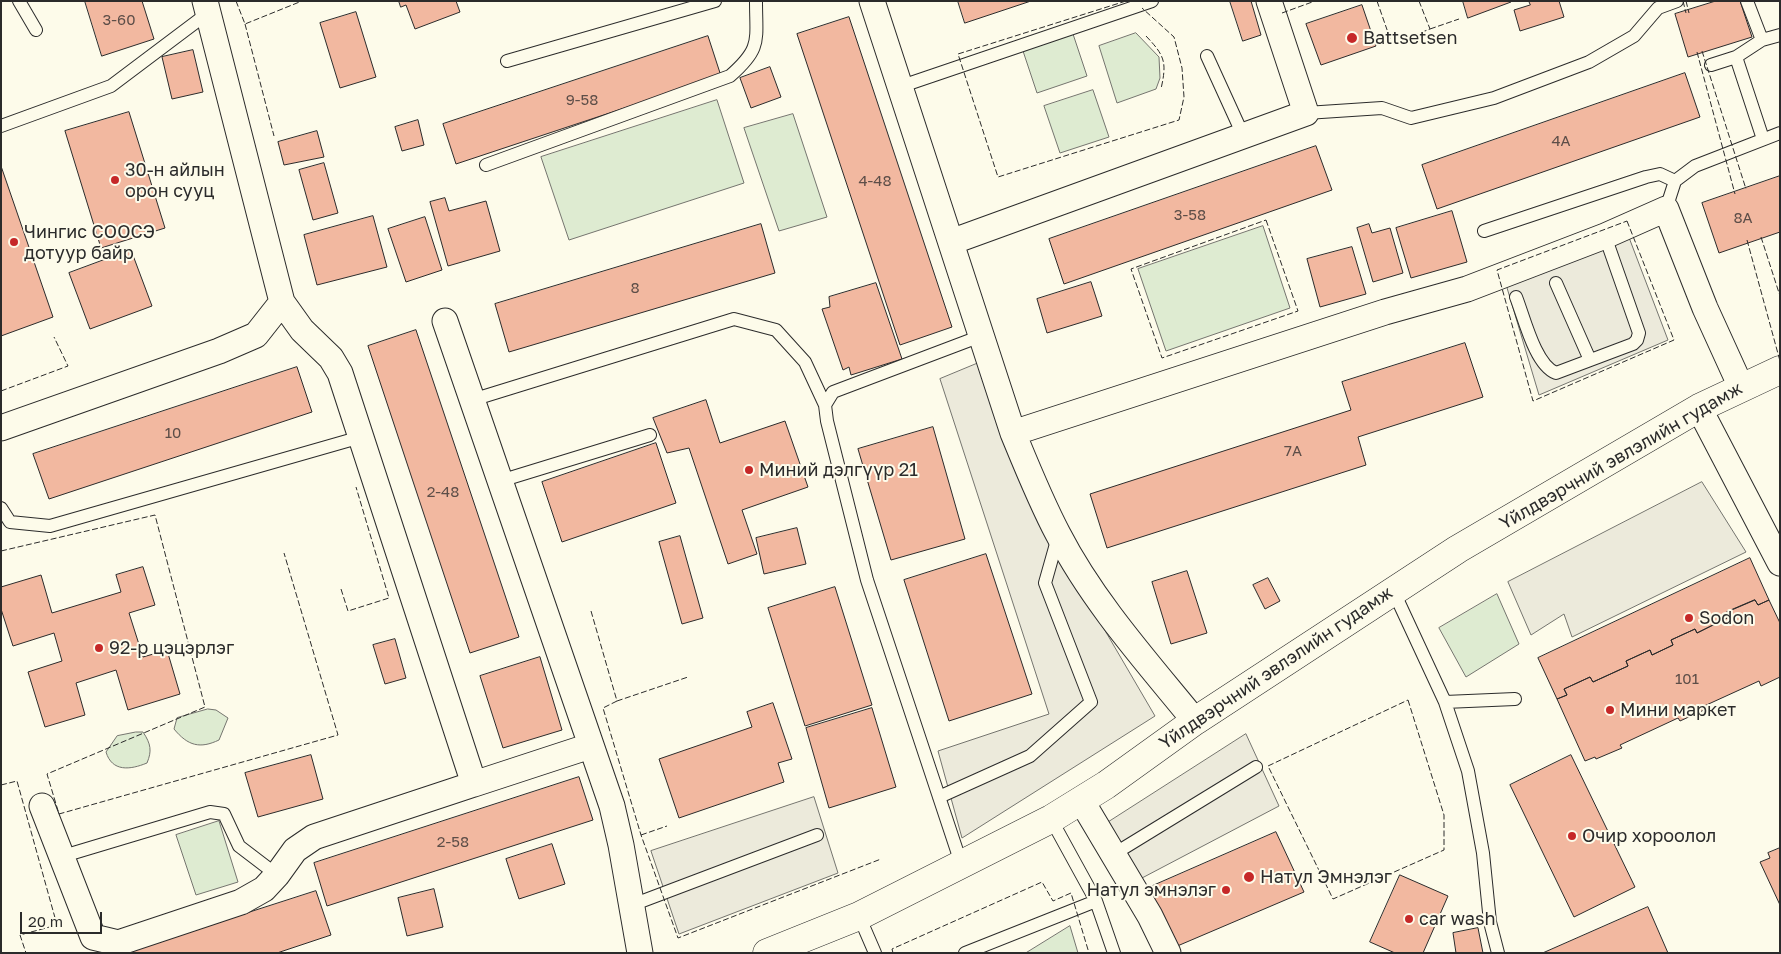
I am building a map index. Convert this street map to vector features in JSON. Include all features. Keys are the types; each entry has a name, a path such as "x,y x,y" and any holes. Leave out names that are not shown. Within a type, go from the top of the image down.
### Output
{"main road":[{"name":"Үйлдвэрчний эвлэлийн гудамж","path":"767,953 859,916 962,866 1051,819 1195,721 1458,549 1699,408 1740,387 1780,370"}],"street":[{"path":"872,1 1013,433 1058,536 1111,615 1195,721"},
{"path":"952,242 1306,113 1269,1"},
{"path":"207,7 282,302 302,330 326,351 336,364 474,784"},
{"path":"1013,433 1366,318 1467,289 1604,236 1666,209 1705,308 1740,387"},
{"path":"1,428 218,351 256,335 282,302"},
{"path":"445,321 612,806 640,953"},
{"path":"1699,408 1780,563"},
{"path":"42,806 92,937 118,943 241,902 264,889 295,850 314,837 590,746"},
{"path":"1081,800 1150,916 1168,953"}],"lane":[{"path":"19,1 36,30"},
{"path":"507,61 715,1"},
{"path":"486,165 730,76 749,59 756,41 756,1"},
{"path":"899,87 1152,1"},
{"path":"1306,113 1382,108 1411,118 1494,98 1589,62 1634,36 1658,8 1677,1"},
{"path":"1747,1 1762,40"},
{"path":"1,126 111,86 207,7"},
{"path":"1711,65 1736,57 1762,40 1780,36"},
{"path":"1207,56 1243,135"},
{"path":"1736,57 1763,139"},
{"path":"1666,209 1675,181 1695,166 1780,133"},
{"path":"1484,232 1646,177 1660,174 1675,181"},
{"path":"1516,297 1541,361 1548,370 1556,373 1633,344 1637,340 1639,333 1604,236"},
{"path":"1556,283 1590,360"},
{"path":"472,400 734,319 776,330 806,362 825,405 827,421 867,580 962,866"},
{"path":"825,405 833,392 981,336"},
{"path":"500,481 650,435"},
{"path":"1,508 10,522 50,526 361,437"},
{"path":"939,797 1030,756 1091,702 1045,584 1058,536"},
{"path":"1393,590 1445,702 1468,771 1483,853 1490,922 1498,953"},
{"path":"1445,702 1514,699"},
{"path":"1114,854 1256,767"},
{"path":"60,857 210,812 224,814 239,846 277,875"},
{"path":"1051,819 1096,901 1114,953"},
{"path":"632,905 817,835"},
{"path":"965,953 1096,901"},
{"path":"859,916 875,953"}],"green space":[{"path":"1071,28 1087,76 1037,93 1021,45"},
{"path":"1136,33 1159,57 1160,78 1156,89 1117,103 1099,46"},
{"path":"1093,90 1109,137 1060,153 1044,106"},
{"path":"717,100 744,183 569,240 541,157"},
{"path":"793,114 827,217 779,231 744,128"},
{"path":"1263,226 1290,308 1166,351 1138,269"},
{"path":"1497,594 1519,644 1466,677 1439,628"},
{"path":"208,709 216,710 228,718 219,740 200,745 195,744 184,739 174,729 177,718"},
{"path":"143,732 148,740 150,755 147,763 128,768 117,766 109,759 106,752 117,736"},
{"path":"219,821 238,882 196,895 176,835"},
{"path":"1070,926 1078,953 1026,953"}],"shaded area":[{"path":"1625,227 1668,340 1539,395 1502,271"},
{"path":"981,362 1038,516 1155,716 962,838 938,751 1049,714 940,379"},
{"path":"1702,482 1746,552 1572,637 1564,614 1531,635 1508,582"},
{"path":"1246,734 1279,806 1142,878 1104,825"},
{"path":"814,797 838,873 679,934 651,851"}],"building":[{"path":"85,1 142,1 154,39 102,56"},
{"path":"399,1 456,1 460,12 415,29 406,5 401,7"},
{"path":"958,1 1031,1 965,23"},
{"path":"1230,1 1251,1 1261,35 1243,41"},
{"path":"1463,1 1511,1 1511,2 1468,18"},
{"path":"1529,1 1559,1 1564,17 1520,31 1514,10 1530,5"},
{"path":"1716,1 1740,1 1752,37 1688,57 1675,14"},
{"path":"1362,5 1376,46 1321,65 1306,24"},
{"path":"356,12 376,77 340,88 320,23"},
{"path":"849,17 952,327 900,345 797,34"},
{"path":"708,36 721,76 456,164 443,124"},
{"path":"193,50 203,92 172,99 162,57"},
{"path":"770,67 781,97 751,108 740,78"},
{"path":"1685,73 1700,117 1437,209 1422,165"},
{"name":"30-н айлын орон сууц","path":"129,112 165,228 101,248 65,131"},
{"path":"418,120 424,145 402,151 395,127"},
{"path":"317,131 324,157 284,165 278,142"},
{"path":"1316,146 1332,190 1064,284 1049,239"},
{"path":"324,163 338,213 313,220 299,170"},
{"name":"Чингис СООСЭ дотуур байр","path":"1,166 53,317 1,336"},
{"path":"1780,176 1780,232 1719,253 1702,203"},
{"path":"445,198 449,211 486,201 500,251 448,266 430,202"},
{"path":"1452,211 1467,262 1411,278 1396,228"},
{"path":"373,216 387,267 317,285 304,235"},
{"path":"425,217 442,270 406,282 388,229"},
{"path":"761,224 775,273 509,352 495,304"},
{"path":"1369,224 1372,233 1390,228 1403,273 1373,282 1357,228"},
{"path":"1352,247 1366,294 1320,307 1307,259"},
{"path":"131,250 152,306 90,329 69,273"},
{"path":"1091,282 1102,316 1047,333 1037,299"},
{"path":"876,283 902,359 851,375 849,367 843,370 822,309 830,307 829,297"},
{"path":"416,330 519,637 470,653 368,346"},
{"path":"1465,343 1483,397 1358,437 1366,465 1107,548 1090,494 1351,410 1342,382"},
{"path":"297,367 312,412 49,499 33,454"},
{"name":"Миний дэлгүүр 21","path":"706,400 720,443 785,421 808,487 742,510 757,554 728,564 689,448 667,453 653,418"},
{"path":"933,427 965,539 891,560 858,449"},
{"path":"656,443 676,503 562,542 542,482"},
{"path":"797,528 806,564 764,574 756,538"},
{"path":"680,536 703,618 682,624 659,542"},
{"path":"986,554 1032,694 949,721 904,580"},
{"path":"1750,558 1769,600 1758,605 1755,600 1727,612 1729,617 1697,633 1695,629 1671,640 1673,645 1652,655 1650,650 1626,661 1628,666 1593,682 1590,677 1564,689 1567,695 1557,699 1538,658"},
{"name":"92-р цэцэрлэг","path":"143,567 155,605 129,613 143,657 167,650 180,694 128,710 116,670 76,683 85,715 45,727 28,672 62,661 54,633 13,646 1,609 1,587 41,575 52,613 121,592 116,575"},
{"path":"1187,571 1207,633 1171,644 1152,582"},
{"path":"1268,578 1280,601 1265,609 1253,585"},
{"path":"835,587 872,705 805,726 768,608"},
{"path":"1755,600 1758,605 1769,600 1780,623 1780,677 1761,686 1759,681 1702,707 1704,710 1680,721 1678,718 1620,745 1622,748 1596,759 1595,757 1585,761 1557,699 1567,695 1564,689 1590,677 1593,682 1628,666 1626,661 1650,650 1652,655 1673,645 1671,640 1695,629 1697,633 1729,617 1727,612"},
{"path":"395,639 406,678 385,684 373,645"},
{"path":"540,657 562,730 503,748 480,676"},
{"path":"773,703 792,759 778,763 784,782 679,818 659,759 752,727 747,712"},
{"path":"872,708 896,787 829,808 806,728"},
{"path":"311,755 323,799 258,817 245,773"},
{"name":"Очир хороолол","path":"1571,755 1635,887 1574,917 1510,785"},
{"path":"579,777 593,820 327,906 314,863"},
{"name":"Натул эмнэлэг","path":"1276,832 1304,892 1175,947 1148,888"},
{"path":"552,844 565,884 519,899 506,859"},
{"path":"1780,848 1780,905 1760,862 1770,858 1768,853"},
{"name":"car wash","path":"1400,875 1448,896 1423,953 1395,953 1370,942"},
{"path":"434,889 443,927 407,936 398,898"},
{"path":"316,891 331,935 277,953 123,953"},
{"path":"1648,907 1668,953 1543,953"},
{"path":"1478,928 1483,953 1456,953 1453,933"}],"fence":[{"path":"236,1 245,24 302,1"},
{"path":"1126,1 958,54 998,177 1179,120 1184,97 1182,68 1174,37 1142,8"},
{"path":"1282,13 1315,1"},
{"path":"1377,1 1392,44 1430,29 1419,1"},
{"path":"1683,1 1686,13"},
{"path":"1686,1 1689,13"},
{"path":"1430,29 1459,19"},
{"path":"245,24 274,136"},
{"path":"1146,36 1161,54 1163,60 1164,72 1161,89"},
{"path":"1702,51 1746,189"},
{"path":"1697,52 1735,194"},
{"path":"1266,220 1298,311 1162,358 1131,269 1266,220"},
{"path":"1627,221 1674,340 1533,401 1497,270 1627,221"},
{"path":"1761,237 1780,296"},
{"path":"1747,240 1780,361"},
{"path":"1,391 68,366 54,337"},
{"path":"341,589 348,611 389,598 356,487"},
{"path":"1,551 155,515 205,707 47,774 59,814 338,735 284,553"},
{"path":"591,611 617,701 688,677"},
{"path":"1408,700 1444,815 1444,850 1333,899 1268,766 1408,700"},
{"path":"617,701 603,708 641,835 678,938 881,859"},
{"path":"1,785 17,781 57,925 20,935 26,953"},
{"path":"641,835 667,826"},
{"path":"893,953 892,949 1042,882 1053,901 1071,893 1089,953"}],"place":[{"name":"Battsetsen","path":"1352,38"},
{"name":"30-н айлын орон сууц","path":"115,180"},
{"name":"Чингис СООСЭ дотуур байр","path":"14,242"},
{"name":"Миний дэлгүүр 21","path":"749,470"},
{"name":"Sodon","path":"1689,618"},
{"name":"92-р цэцэрлэг","path":"99,648"},
{"name":"Мини маркет","path":"1610,710"},
{"name":"Очир хороолол","path":"1572,836"},
{"name":"Натул Эмнэлэг","path":"1249,877"},
{"name":"Натул эмнэлэг","path":"1226,890"},
{"name":"car wash","path":"1409,919"}]}
